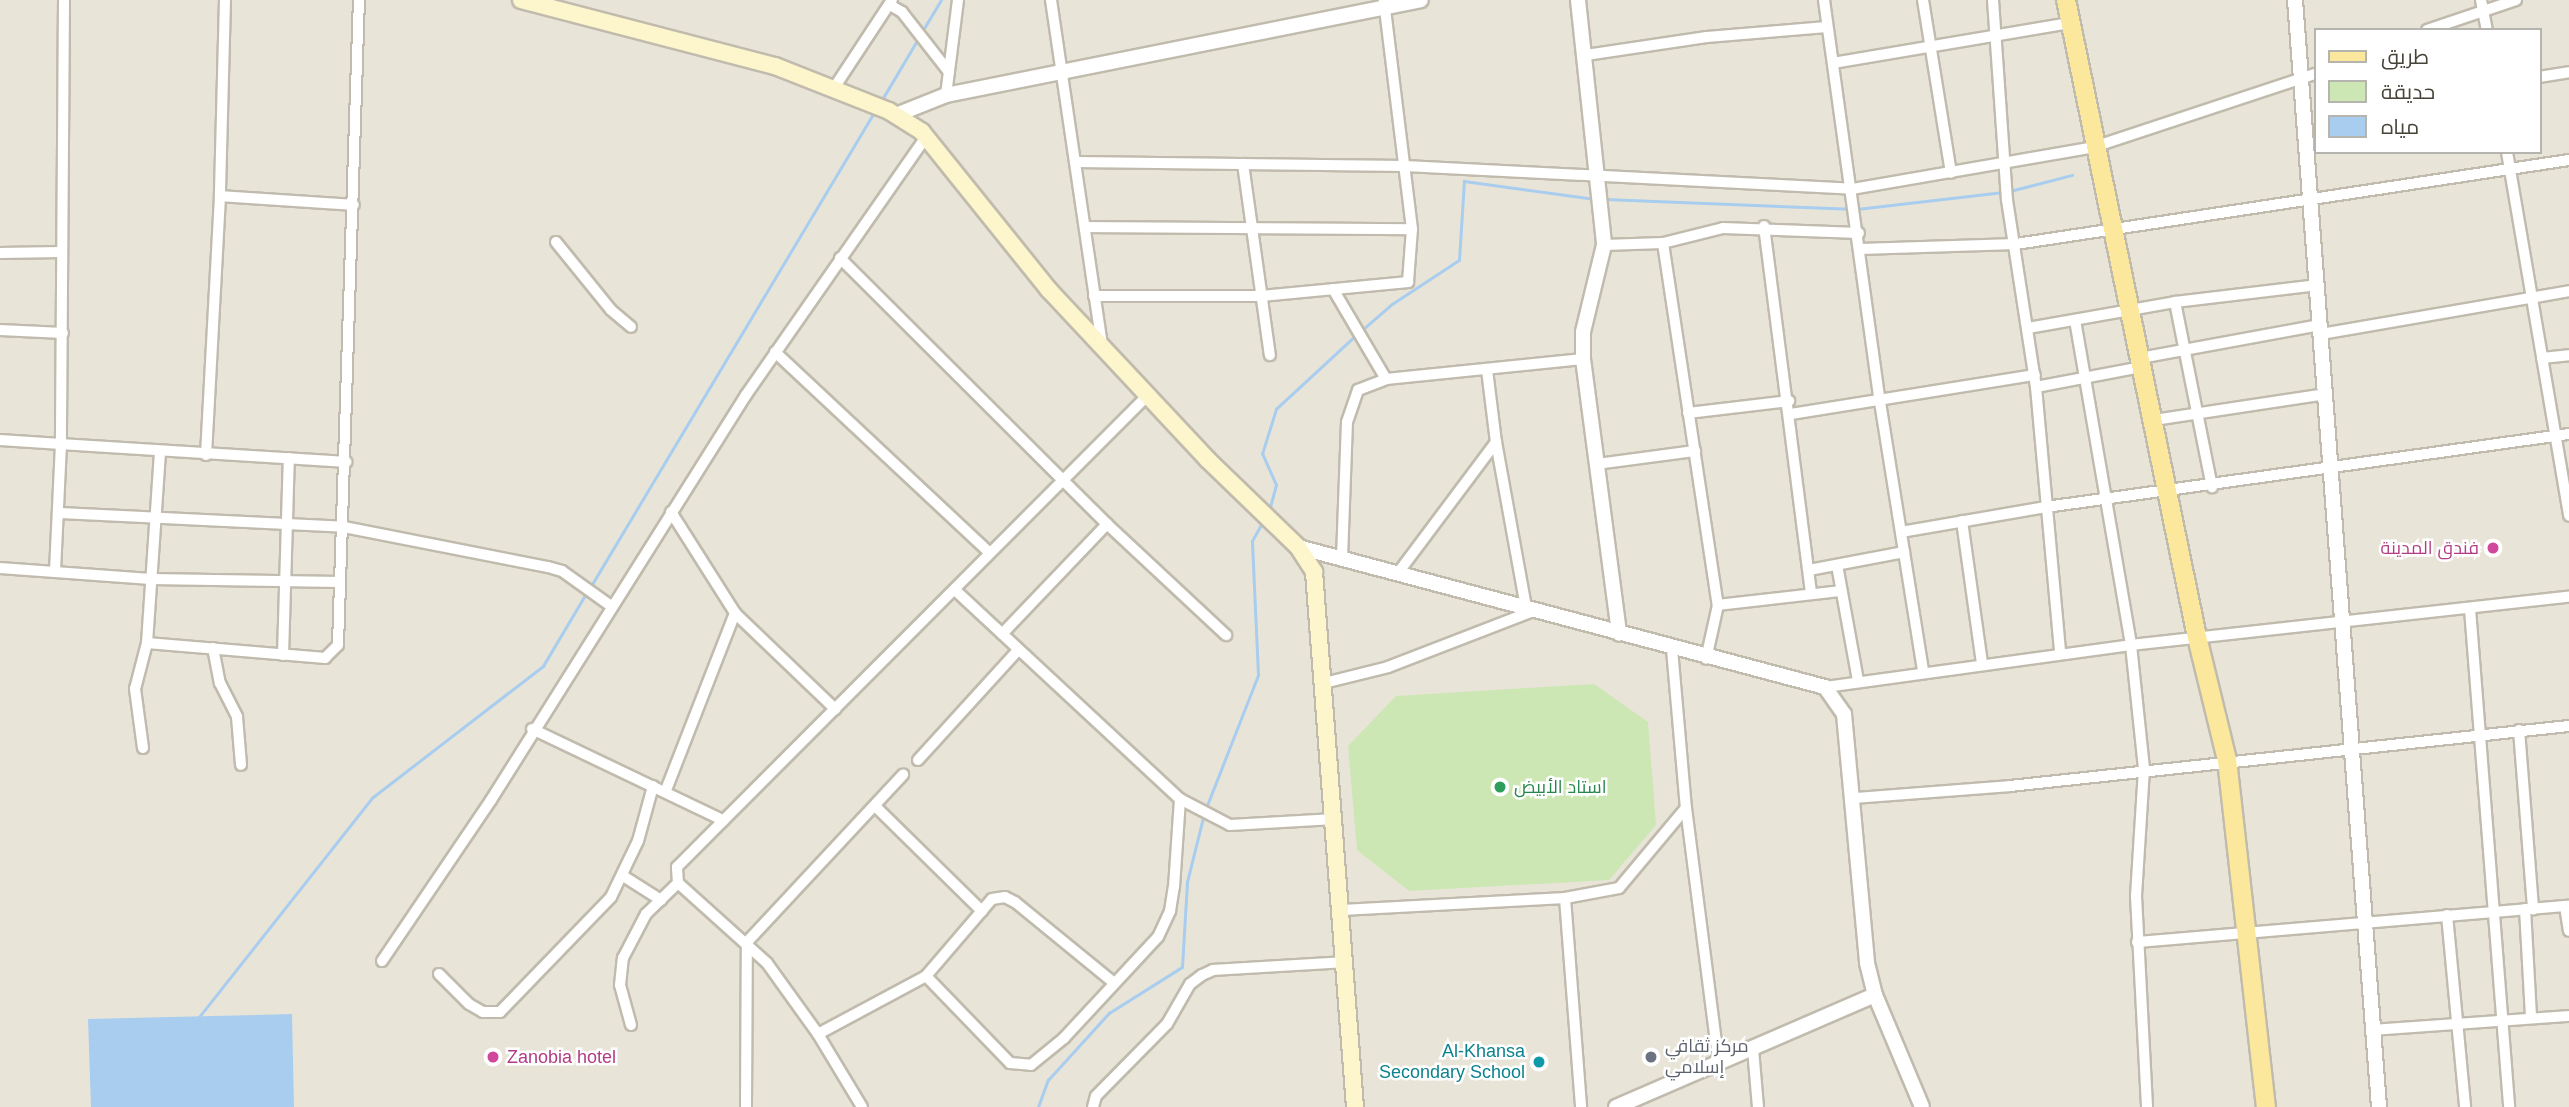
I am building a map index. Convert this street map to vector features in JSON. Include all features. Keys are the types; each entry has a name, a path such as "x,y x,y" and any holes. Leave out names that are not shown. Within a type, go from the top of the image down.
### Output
{"main road":[{"path":"521,0 715,49 834,88 893,113 927,136 1049,290 1147,396 1262,514 1298,547 1314,572 1346,962 1355,1107"},
{"path":"2066,0 2094,147 2170,493 2197,637 2227,760 2249,932 2266,1107"}],"street":[{"path":"55,572 60,513 63,332 64,0"},
{"path":"206,455 220,197 225,0"},
{"path":"147,643 326,659 334,653 344,527 359,0"},
{"path":"946,95 958,0"},
{"path":"1051,0 1064,70 1102,348"},
{"path":"893,113 946,95 1385,3 1421,0"},
{"path":"1578,0 1586,55 1604,245 1583,332 1583,359 1619,634"},
{"path":"1824,0 1880,402 1923,671"},
{"path":"1923,0 1951,173"},
{"path":"1993,0 2007,162 2007,200 2035,375 2060,653"},
{"path":"2295,0 2356,749 2364,922 2379,1107"},
{"path":"2431,28 2482,5 2516,0"},
{"path":"834,88 891,3 902,12 948,72"},
{"path":"1094,296 1261,296 1408,282 1412,229 1385,3"},
{"path":"2482,5 2487,28"},
{"path":"1833,63 1930,44 2070,23"},
{"path":"1586,55 1707,37 1827,26"},
{"path":"2541,77 2569,72"},
{"path":"1076,162 1405,166 1596,179 1852,189 2094,147 2314,74"},
{"path":"382,961 485,810 532,729 775,352 927,136"},
{"path":"2507,154 2569,516"},
{"path":"1860,249 2016,244 2311,202 2569,160"},
{"path":"1243,164 1269,355"},
{"path":"220,197 354,205"},
{"path":"1604,245 1663,243 1704,230 1764,226 1858,229"},
{"path":"1764,226 1791,414 1811,593"},
{"path":"1085,228 1412,229"},
{"path":"555,243 611,310 631,327"},
{"path":"1663,243 1718,605 1706,659"},
{"path":"0,253 62,252"},
{"path":"840,258 1107,524 1226,635"},
{"path":"2028,328 2175,302 2318,285"},
{"path":"1333,289 1386,379"},
{"path":"2036,387 2083,378 2184,350 2569,291"},
{"path":"2175,302 2212,487"},
{"path":"2075,320 2131,645 2144,769 2137,942 2147,1107"},
{"path":"0,330 63,332"},
{"path":"775,352 990,553"},
{"path":"2542,358 2569,355"},
{"path":"1342,558 1347,422 1358,390 1386,379 1583,359"},
{"path":"1487,370 1496,442 1531,609"},
{"path":"1791,414 1880,402 2035,375"},
{"path":"2154,420 2326,394"},
{"path":"862,1107 818,1034 747,942 678,883 677,867 1147,396"},
{"path":"1688,412 1789,401"},
{"path":"1901,532 2046,507 2170,493 2569,434"},
{"path":"0,440 346,462"},
{"path":"1398,573 1496,442"},
{"path":"1597,464 1695,451"},
{"path":"143,748 135,689 147,643 160,452"},
{"path":"284,655 285,524 289,458"},
{"path":"671,512 735,613 835,709"},
{"path":"60,513 344,527 548,567 611,606"},
{"path":"1962,522 1982,663"},
{"path":"1002,634 1107,524"},
{"path":"1298,547 1706,659 1825,687 1858,680 2060,653 2569,597"},
{"path":"1809,570 1904,552"},
{"path":"1837,565 1858,680"},
{"path":"0,568 151,579 340,582"},
{"path":"955,590 1180,799 1230,825 1335,819"},
{"path":"1718,605 1841,591"},
{"path":"1324,683 1388,667 1531,609"},
{"path":"2470,609 2482,735 2509,1107"},
{"path":"666,790 735,613"},
{"path":"213,648 220,683 237,717 241,765"},
{"path":"1672,649 1686,808 1719,1064"},
{"path":"918,760 1018,650"},
{"path":"1825,687 1844,714 1855,798 1867,963 1875,995 1922,1107"},
{"path":"1855,798 2569,726"},
{"path":"532,729 666,790 723,820"},
{"path":"2519,730 2529,909 2531,1018"},
{"path":"746,1107 747,942 903,775"},
{"path":"439,974 469,1004 483,1012 500,1012 611,897 623,876 653,786"},
{"path":"926,976 1010,1063 1020,1067 1031,1065 1064,1038 1113,982 1158,937 1170,911 1180,799"},
{"path":"875,806 982,911"},
{"path":"1342,910 1565,898 1619,888 1686,808"},
{"path":"623,876 661,900"},
{"path":"631,1025 620,985 623,958 634,933 678,883"},
{"path":"818,1034 926,976 992,899 1005,897 1015,902 1113,982"},
{"path":"1565,898 1581,1107"},
{"path":"2137,942 2567,906 2569,931"},
{"path":"2448,915 2465,1107"},
{"path":"1093,1107 1096,1096 1167,1024 1190,984 1202,975 1213,970 1346,962"},
{"path":"1624,1105 1875,995"},
{"path":"2374,1031 2569,1016"},
{"path":"1753,1049 1758,1107"}],"shaded area":[{"path":"0,0 2569,0 2569,1107 0,1107"}],"green space":[{"path":"1594,684 1648,722 1656,825 1609,880 1409,891 1357,850 1348,746 1396,696"}],"water":[{"path":"292,1014 294,1107 91,1107 88,1019"}],"waterway":[{"path":"923,30 941,0"},
{"path":"880,103 918,39"},
{"path":"591,586 875,111"},
{"path":"2010,191 2072,175"},
{"path":"1361,331 1392,304 1459,260 1464,181 1595,199"},
{"path":"1857,209 2003,192"},
{"path":"1605,199 1850,209"},
{"path":"1269,511 1276,485 1262,454 1276,409 1356,335"},
{"path":"1206,808 1258,675 1252,541 1262,523"},
{"path":"199,1017 373,797 543,666 587,592"},
{"path":"1038,1107 1048,1080 1109,1013 1182,967 1187,882 1204,814"}],"place":[{"name":"فندق المدينة","path":"2493,548"},
{"name":"استاد الأبيض","path":"1500,787"},
{"name":"Zanobia hotel","path":"493,1057"},
{"name":"مركز ثقافي إسلامي","path":"1651,1057"},
{"name":"Al-Khansa Secondary School","path":"1539,1062"}]}
